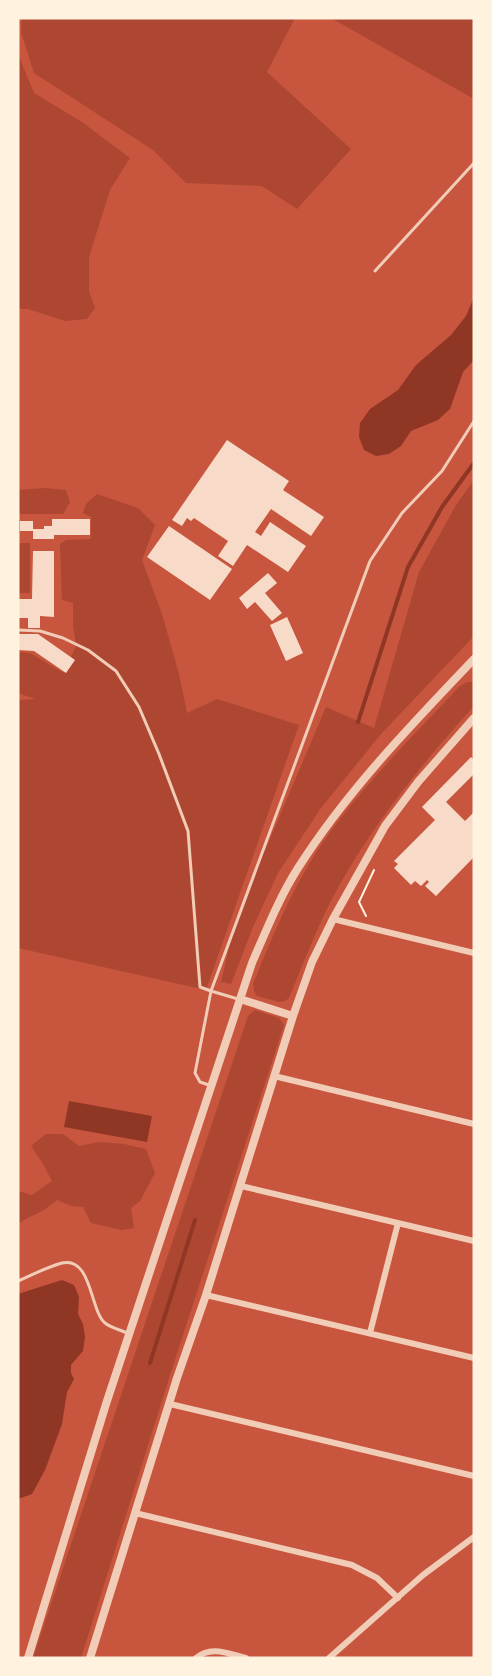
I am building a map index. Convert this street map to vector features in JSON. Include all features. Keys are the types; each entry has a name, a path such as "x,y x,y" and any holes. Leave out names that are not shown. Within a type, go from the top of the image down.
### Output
{"street":[{"path":"28,1658 129,1334 252,963 275,909 297,870 341,805 380,759 472,665"},
{"path":"90,1658 312,962 333,919 385,826 418,782 474,718"},
{"path":"333,919 474,953"},
{"path":"240,999 293,1016"},
{"path":"274,1077 474,1124"},
{"path":"241,1186 474,1241"},
{"path":"370,1333 398,1223"},
{"path":"206,1295 474,1358"},
{"path":"170,1404 474,1476"},
{"path":"135,1513 352,1565 378,1578 398,1598"},
{"path":"329,1658 442,1559 474,1536"},
{"path":"196,1658 204,1652 215,1651 246,1658"}],"lane":[{"path":"375,272 474,163"},
{"path":"211,1086 200,1082 195,1073 211,991 369,561 402,513 442,471 474,421"},
{"path":"18,630 40,631 63,638 88,650 116,671 139,707 189,831 200,987 240,999"},
{"path":"18,1281 64,1262 74,1264 87,1277 97,1311 105,1323 129,1334"}],"path":[{"path":"363,926 366,916 359,902 377,864"}],"shaded area":[{"path":"22,18 295,18 267,72 351,149 297,209 262,186 186,183 153,150 34,73 21,32"},
{"path":"331,18 474,18 474,99"},
{"path":"18,54 34,93 82,122 130,158 110,190 89,257 89,291 95,308 87,319 65,321 28,309 18,309"},
{"path":"474,297 474,360 463,372 450,409 438,420 411,431 401,446 389,454 376,456 364,450 359,437 360,423 370,409 398,390 416,365 451,335 466,316"},
{"path":"474,480 474,636 381,734 321,808 278,873 253,927 231,984 221,982 235,921 326,707 374,728 419,572 456,505"},
{"path":"45,488 66,490 70,502 63,514 18,514 18,490"},
{"path":"97,494 138,508 155,525 142,560 162,614 187,713 217,699 299,725 206,990 18,948 18,700 35,699 18,693 18,652 30,653 64,673 76,646 73,603 62,600 60,544 66,540 91,539 91,517 83,513 86,504"},
{"path":"18,543 30,543 30,593 18,593"},
{"path":"467,682 474,682 474,706 416,774 363,846 327,909 289,998 279,1002 257,996 253,984 267,949 291,898 319,848 386,764 460,686"},
{"path":"255,1010 279,1018 284,1025 81,1658 33,1658 248,1016"},
{"path":"69,1101 152,1116 147,1142 64,1127"},
{"path":"46,1134 63,1134 79,1146 99,1142 146,1149 155,1173 140,1201 131,1208 134,1228 122,1230 91,1223 83,1207 71,1206 57,1200 44,1210 18,1223 18,1191 32,1195 52,1181 31,1146"},
{"path":"62,1280 74,1285 79,1297 78,1314 83,1324 85,1337 83,1351 71,1365 74,1379 67,1392 62,1424 45,1470 32,1494 18,1499 18,1294"}],"building":[{"path":"227,440 289,481 283,490 324,517 311,536 271,509 255,532 261,536 270,522 306,546 288,572 247,545 233,566 218,556 228,541 194,518 191,521 187,518 182,526 172,520"},
{"path":"52,519 90,519 90,535 54,535 54,539 33,539 33,531 20,531 20,521 33,521 33,529 44,529 44,526 52,526"},
{"path":"169,526 232,569 210,600 147,557"},
{"path":"33,551 54,551 54,617 40,616 40,628 28,628 28,618 18,618 18,599 32,599"},
{"path":"268,573 277,583 265,593 282,613 272,621 255,602 247,609 239,598"},
{"path":"287,617 303,653 286,661 270,625"},
{"path":"18,634 38,634 75,660 66,673 34,651 18,650"},
{"path":"471,757 474,760 474,774 446,802 465,821 474,812 474,857 436,896 425,886 429,882 427,880 421,886 415,881 411,885 394,868 398,864 394,861 435,820 422,807"}],"waterway":[{"path":"358,722 408,567 442,507 474,463"},
{"path":"150,1363 195,1220"}]}
